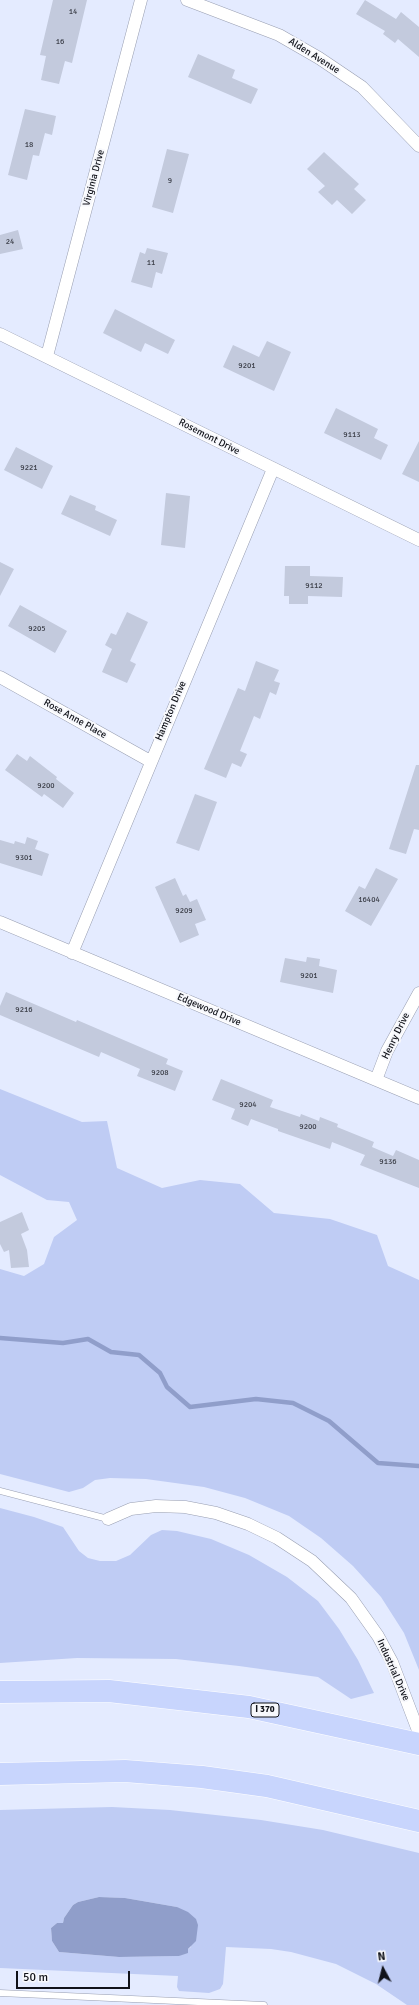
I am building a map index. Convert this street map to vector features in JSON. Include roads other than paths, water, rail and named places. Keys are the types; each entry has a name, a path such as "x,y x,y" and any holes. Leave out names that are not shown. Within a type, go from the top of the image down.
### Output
{"highway":[{"name":"I 370","path":"0,1692 109,1691 249,1707 419,1744"},
{"path":"0,1774 125,1771 202,1777 267,1786 419,1821"}],"street":[{"name":"Virginia Drive","path":"47,356 141,0"},
{"name":"Alden Avenue","path":"187,0 279,35 319,58 362,87 419,146"},
{"name":"Rosemont Drive","path":"0,334 419,540"},
{"name":"Hampton Drive","path":"72,953 150,762 273,469"},
{"name":"Rose Anne Place","path":"0,677 150,762"},
{"name":"Edgewood Drive","path":"0,922 419,1098"},
{"name":"Henry Drive","path":"376,1080 387,1051 419,993"},
{"name":"Industrial Drive","path":"108,1519 131,1509 156,1506 185,1508 216,1513 248,1524 277,1538 312,1561 351,1598 378,1636 392,1662 419,1733"}],"lane":[{"path":"0,1491 108,1519"},
{"path":"0,1993 162,2002 264,2005"}],"waterway":[{"path":"0,1338 63,1343 88,1339 111,1352 139,1355 160,1373 167,1387 190,1407 256,1399 293,1403 329,1421 378,1463 419,1466"}]}
